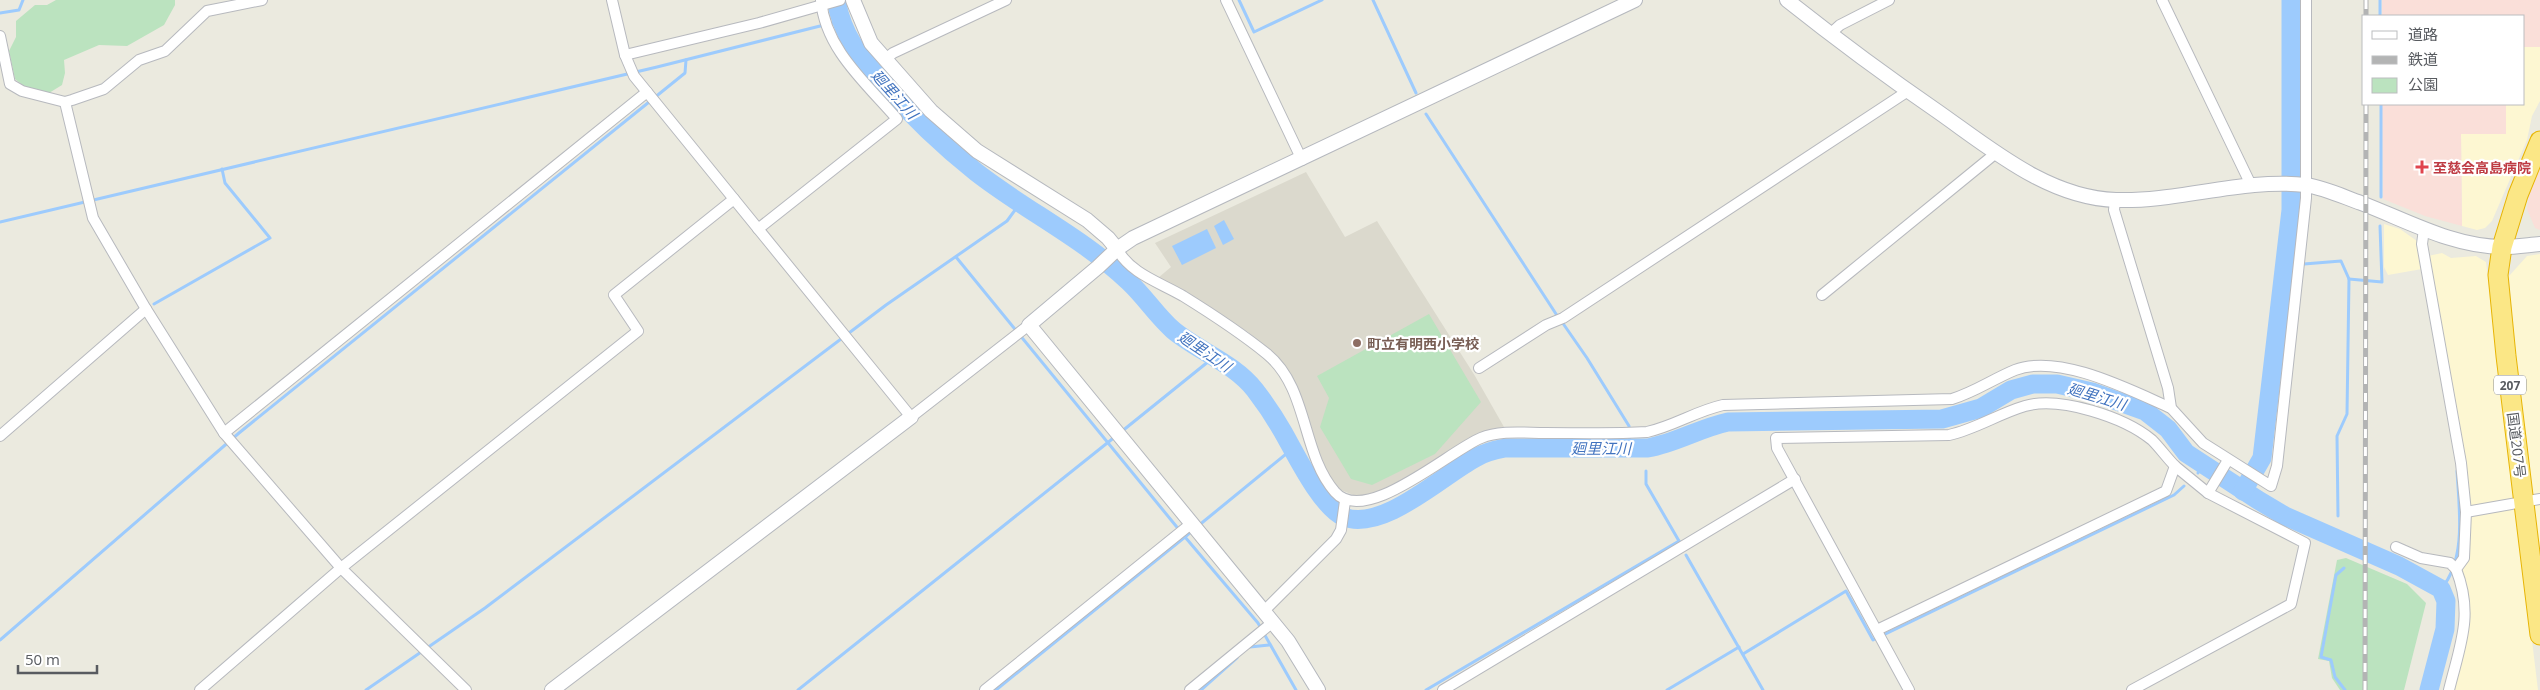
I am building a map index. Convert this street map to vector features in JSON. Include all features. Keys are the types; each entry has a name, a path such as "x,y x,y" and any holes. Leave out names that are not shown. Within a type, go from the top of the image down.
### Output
{"highway":[{"name":"国道207号","path":"2540,141 2518,195 2502,248 2499,284 2532,501 2540,635"}],"street":[{"path":"0,36 10,84 22,90 65,102 104,89 139,60 166,51 207,11 262,0"},
{"path":"612,0 626,60 634,76 911,417"},
{"path":"626,60 759,23 822,2 840,0"},
{"path":"853,0 871,43 884,60 931,111 977,151 1086,220 1108,238 1114,251 1150,280 1182,296 1270,356 1285,376 1296,398 1322,474 1336,493 1345,501 1355,503 1380,496 1426,473 1462,448 1493,434 1633,433 1665,428 1708,408 1723,405 1952,399 1969,394 2016,370 2042,367 2062,367 2103,378 2171,408 2204,443 2271,486 2276,466 2307,185 2306,0"},
{"path":"884,60 893,53 1006,0"},
{"path":"1226,0 1302,160"},
{"path":"552,690 911,417 1022,330 1098,267 1114,251 1133,238 1302,160 1635,0"},
{"path":"1787,0 1908,92 1996,153 2035,177 2073,192 2115,200 2169,197 2251,185 2307,185 2390,213 2424,229 2471,244 2502,248 2540,244"},
{"path":"1830,34 1840,25 1889,0"},
{"path":"2162,0 2251,185"},
{"path":"758,229 897,119 838,50 826,26 822,2"},
{"path":"1478,368 1546,325 1559,320 1908,92"},
{"path":"228,438 651,97"},
{"path":"65,102 93,218 146,309 228,438 341,568 466,690"},
{"path":"1822,295 1996,153"},
{"path":"200,690 341,568 638,331 614,296 734,199"},
{"path":"2115,200 2114,210 2168,388 2171,408"},
{"path":"2396,547 2420,558 2453,566 2464,558 2466,512 2461,463 2422,244 2424,229"},
{"path":"0,436 146,309"},
{"path":"1022,330 1119,434 1189,528 1265,623 1288,641 1318,690"},
{"path":"1905,689 1880,634 1777,448 1776,438 1949,435 1970,430 2026,406 2047,403 2077,407 2128,425 2152,440 2175,466 2208,493 2305,543 2291,604 2132,690"},
{"path":"2208,493 2228,460"},
{"path":"1880,634 2166,491 2175,466"},
{"path":"1443,690 1795,479"},
{"path":"1190,690 1265,623 1336,539 1341,530 1345,501"},
{"path":"2466,512 2532,501"},
{"path":"985,690 1189,528"},
{"path":"2448,690 2466,624 2464,588 2453,566"}],"shaded area":[{"path":"2382,0 2540,0 2540,47 2525,47 2525,15 2382,15"},
{"path":"2525,47 2540,47 2540,101 2532,116 2527,140 2492,221 2485,228 2477,230 2462,226 2461,134 2506,134 2506,105 2525,105"},
{"name":"至慈会高島病院","path":"2382,105 2506,105 2506,134 2461,134 2462,226 2425,216 2383,199"},
{"path":"2540,162 2540,230 2535,228 2527,209 2531,184"},
{"name":"町立有明西小学校","path":"1306,172 1345,237 1377,221 1475,376 1504,427 1478,433 1425,470 1379,493 1361,498 1341,490 1326,473 1273,354 1248,332 1158,278 1171,267 1155,243"},
{"path":"2384,224 2400,229 2417,241 2428,256 2442,253 2451,258 2476,256 2486,262 2538,690 2452,690 2469,624 2466,588 2459,559 2462,514 2458,463 2422,269 2388,275 2384,267"},
{"path":"2540,254 2540,582 2520,421 2509,276 2527,256"}],"green space":[{"path":"56,0 175,0 175,5 164,25 127,46 99,45 64,60 65,73 62,85 49,93 25,87 15,79 9,51 16,37 16,21 35,5 47,5"},
{"path":"1429,314 1481,402 1435,454 1372,485 1351,479 1320,427 1329,398 1317,376"},
{"path":"2346,558 2407,584 2426,603 2404,690 2340,690 2332,678 2329,661 2318,659 2337,560"}],"water":[{"path":"1224,220 1234,239 1223,245 1214,226"},
{"path":"1207,229 1216,248 1182,265 1172,246"}],"waterway":[{"path":"0,13 19,10 23,0"},
{"name":"廻里江川","path":"836,0 843,25 859,54 916,118 976,172 1074,238 1111,266 1183,338 1237,372 1255,390 1273,416 1326,502 1344,517 1360,519 1376,516 1394,509 1412,500 1479,456 1505,448 1648,448 1728,422 1942,419 1981,408 2011,390 2033,384 2057,384 2092,392 2145,411 2168,429 2186,453 2258,500 2285,516 2399,566 2441,589 2446,601 2445,629 2429,690"},
{"path":"1239,0 1254,32 1322,0"},
{"path":"1373,0 1416,93"},
{"path":"2243,491 2262,458 2291,210 2291,0"},
{"path":"2380,0 2380,15"},
{"path":"0,222 657,67 840,21"},
{"path":"0,640 239,433 685,73 686,60"},
{"path":"2381,105 2381,197"},
{"path":"1426,114 1558,317"},
{"path":"154,304 270,238 225,183 222,169"},
{"path":"366,690 485,608 886,305 1007,221 1021,202"},
{"path":"2349,279 2382,282 2380,226"},
{"path":"956,257 1185,537 1193,530"},
{"path":"2285,263 2304,264 2341,261 2349,279 2347,414 2337,436 2338,516"},
{"path":"1562,322 1587,358 1629,426 1630,449"},
{"path":"1121,432 1214,357"},
{"path":"798,690 1116,436"},
{"name":"廻里江川","path":"1647,455 1648,448"},
{"path":"1198,526 1291,450"},
{"path":"2198,473 2201,464"},
{"path":"1646,471 1646,484 1679,541"},
{"path":"2441,589 2455,563 2458,548 2460,517 2457,471"},
{"path":"1743,654 1846,591 1873,640 2174,495 2184,486"},
{"path":"996,690 1185,537 1258,623 1296,690"},
{"path":"1426,690 1679,541"},
{"path":"1686,555 1763,690"},
{"path":"2344,568 2336,575 2321,657 2331,660 2335,677 2345,690"},
{"path":"1250,647 1269,645"},
{"path":"1667,690 1739,647"},
{"path":"1201,690 1237,658"}],"railway":[{"path":"2366,0 2366,15"},
{"path":"2365,690 2366,105"}],"place":[{"name":"至慈会高島病院","path":"2422,167"},
{"name":"町立有明西小学校","path":"1357,343"}]}
